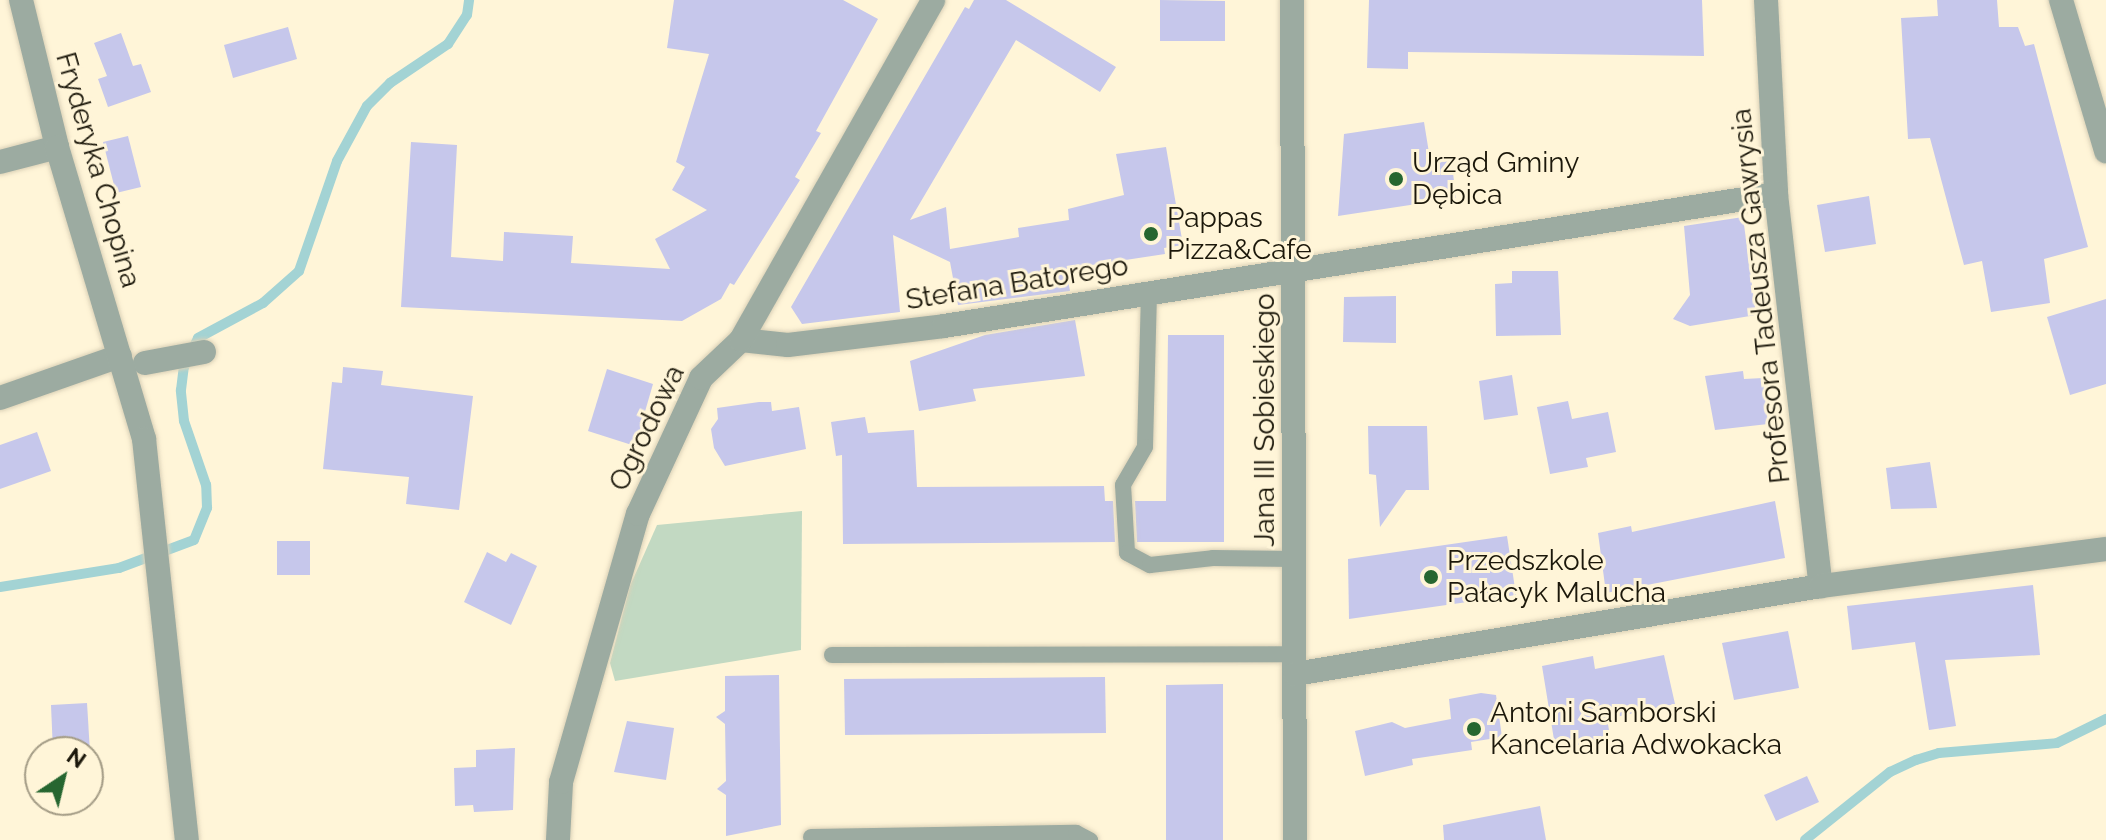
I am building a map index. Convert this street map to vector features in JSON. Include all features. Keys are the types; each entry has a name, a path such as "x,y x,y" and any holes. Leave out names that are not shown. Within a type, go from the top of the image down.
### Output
{"street":[{"name":"Fryderyka Chopina","path":"21,0 57,147 144,439 162,569 187,840"},
{"name":"Ogrodowa","path":"558,840 561,782 638,514 701,378 741,340 933,0"},
{"name":"Jana III Sobieskiego","path":"1292,0 1295,840"},
{"name":"Profesora Tadeusza Gawrysia","path":"1766,0 1776,194 1821,586"},
{"path":"2061,0 2106,151"},
{"path":"0,162 57,147"},
{"name":"Stefana Batorego","path":"741,340 788,345 1149,293 1776,194"},
{"path":"154,361 204,352"},
{"path":"0,398 120,356"},
{"path":"1295,664 1821,586 2106,549"}],"lane":[{"path":"1149,293 1145,447 1123,485 1127,553 1150,565 1213,558 1295,559"},
{"path":"832,655 1295,664"},
{"path":"811,837 1076,833 1090,840"}],"green space":[{"path":"802,511 801,650 615,681 610,663 630,586 657,525"}],"building":[{"path":"674,0 843,0 878,19 816,131 821,133 795,177 800,180 734,285 730,283 721,299 682,321 401,307 411,142 457,145 451,257 503,261 504,232 573,236 571,263 670,269 655,239 707,210 672,190 685,167 676,162 709,54 667,48"},
{"path":"974,0 1006,0 1116,67 1100,92 1016,40 910,220 946,207 950,249 1019,237 1018,228 1069,220 1068,209 1124,195 1116,154 1166,147 1183,245 1164,248 1165,254 1066,269 1070,291 958,305 950,262 893,235 900,312 802,324 791,307 965,7 969,9"},
{"path":"1160,0 1225,1 1225,41 1160,41"},
{"path":"1369,0 1702,0 1704,56 1408,52 1408,69 1367,68"},
{"path":"1937,0 1997,0 1999,27 2018,27 2025,46 2034,44 2088,247 2044,259 2050,303 1991,312 1982,261 1964,265 1930,138 1908,139 1901,18 1938,16"},
{"path":"288,27 297,59 233,78 224,45"},
{"path":"121,33 133,66 141,64 151,92 108,107 98,79 107,76 94,43"},
{"name":"Urząd Gminy Dębica","path":"1424,122 1430,159 1451,156 1456,198 1338,216 1344,134"},
{"path":"128,136 141,187 116,193 103,142"},
{"path":"1869,196 1876,244 1825,252 1817,205"},
{"path":"1743,217 1756,315 1690,326 1673,319 1690,295 1684,226"},
{"path":"1512,271 1558,271 1561,335 1496,336 1495,284 1512,283"},
{"path":"1396,296 1396,343 1343,342 1344,297"},
{"path":"2106,299 2106,384 2070,395 2047,317"},
{"path":"1075,320 1085,376 973,389 976,401 919,411 910,361 985,335"},
{"path":"1168,335 1224,335 1224,542 1137,542 1135,501 1166,501"},
{"path":"343,367 383,371 381,385 473,396 459,510 406,504 409,477 323,469 332,382 342,383"},
{"path":"607,369 653,384 635,446 588,431"},
{"path":"1743,371 1744,379 1763,378 1768,424 1715,430 1705,376"},
{"path":"1512,375 1518,415 1484,420 1479,381"},
{"path":"1568,401 1572,419 1608,412 1616,452 1586,458 1588,467 1550,474 1537,407"},
{"path":"771,402 772,411 799,407 806,449 725,466 714,448 711,429 718,419 717,408"},
{"path":"865,417 868,433 914,430 917,487 1104,486 1105,501 1113,501 1115,542 843,544 842,455 836,456 831,422"},
{"path":"1368,426 1427,426 1429,490 1406,490 1380,527 1376,475 1369,474"},
{"path":"37,432 51,471 0,489 0,445"},
{"path":"1930,462 1937,508 1891,509 1886,468"},
{"path":"1775,501 1785,558 1606,593 1598,533 1631,526 1632,532"},
{"name":"Przedszkole Pałacyk Malucha","path":"1507,536 1516,595 1349,619 1348,559"},
{"path":"277,541 310,541 310,575 277,575"},
{"path":"487,552 506,562 511,553 537,566 511,625 464,602"},
{"path":"2033,585 2040,655 1945,660 1956,726 1929,730 1915,642 1852,650 1847,606"},
{"path":"1788,631 1799,688 1734,700 1722,643"},
{"path":"1664,655 1675,704 1607,719 1611,741 1556,752 1542,666 1593,656 1595,669"},
{"path":"779,675 781,825 726,836 726,795 717,789 726,781 725,724 716,717 725,711 725,676"},
{"path":"1105,677 1106,733 845,735 844,679"},
{"path":"1223,684 1223,840 1166,840 1166,685"},
{"path":"1481,693 1496,695 1502,737 1471,742 1472,750 1412,759 1413,765 1365,776 1355,731 1392,722 1405,728 1451,719 1449,699"},
{"path":"87,703 89,736 52,736 51,705"},
{"path":"627,721 674,728 666,780 614,772"},
{"path":"515,748 513,810 474,812 473,805 455,806 454,768 476,767 476,750"},
{"path":"1807,776 1819,802 1776,821 1764,795"},
{"path":"1540,806 1546,840 1444,840 1443,825"}],"waterway":[{"path":"0,587 119,568 194,540 207,508 206,485 184,421 181,390 184,367 198,338 263,303 299,271 337,161 367,106 390,83 448,44 467,15 469,0"},
{"path":"1805,840 1890,772 1916,760 1939,753 2057,743 2106,719"}],"place":[{"name":"Urząd Gminy Dębica","path":"1396,179"},
{"name":"Pappas Pizza&Cafe","path":"1151,234"},
{"name":"Przedszkole Pałacyk Malucha","path":"1431,577"},
{"name":"Antoni Samborski Kancelaria Adwokacka","path":"1474,729"}]}
